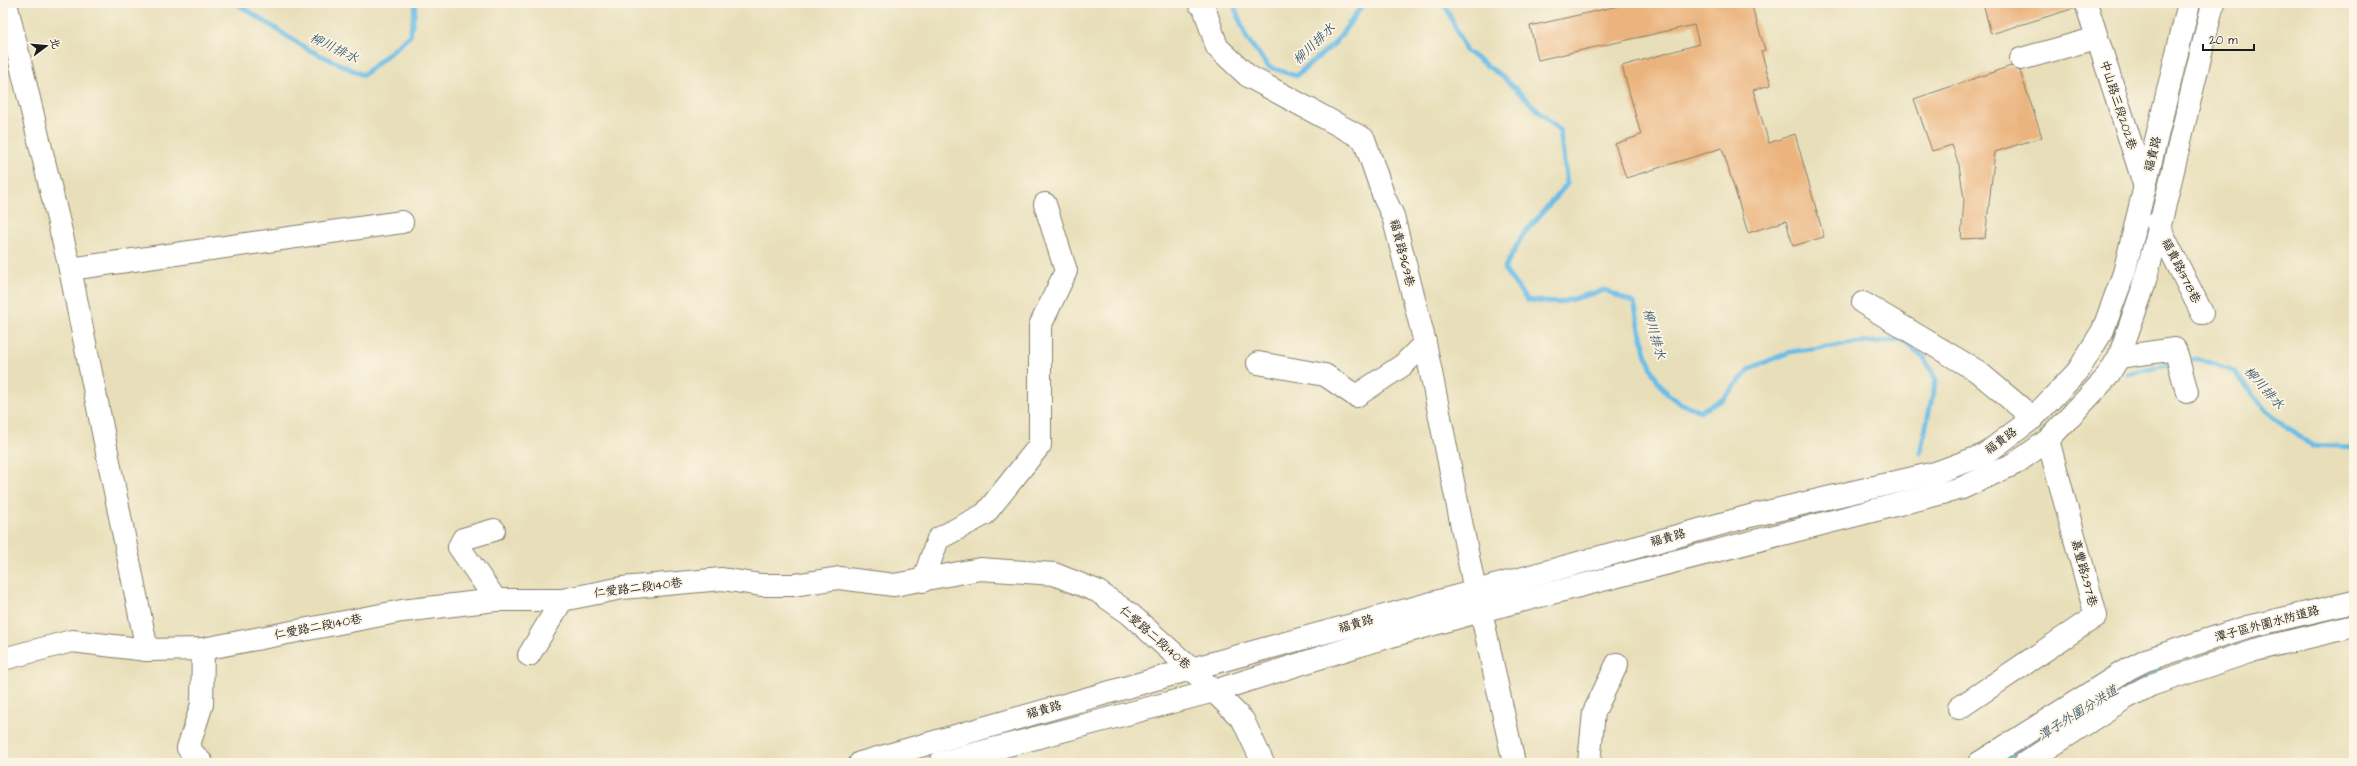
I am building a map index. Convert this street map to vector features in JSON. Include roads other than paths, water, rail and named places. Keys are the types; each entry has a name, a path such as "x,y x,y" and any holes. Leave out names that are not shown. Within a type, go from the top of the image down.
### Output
{"street":[{"path":"6,3 70,269 147,650"},
{"name":"福貴路969巷","path":"1199,3 1203,4 1217,47 1248,76 1364,139 1384,197 1393,216 1425,343 1478,601 1514,763"},
{"name":"中山路三段202巷","path":"2086,3 2159,229"},
{"name":"福貴路","path":"940,763 1214,691 1370,642 1478,601 1750,516 1935,473 1984,454 2033,418 2078,371 2103,330 2124,273 2189,3"},
{"name":"福貴路","path":"860,763 1191,669 1962,488 2016,463 2048,440 2107,377 2119,357 2142,291 2159,229 2213,3"},
{"path":"2021,59 2097,38"},
{"path":"923,581 938,540 985,514 1040,445 1040,326 1066,272 1045,204"},
{"path":"70,269 402,222"},
{"name":"福貴路1378巷","path":"2159,229 2202,313"},
{"path":"1863,303 1977,371 2033,418"},
{"path":"1258,362 1325,375 1356,396 1403,365 1425,343"},
{"path":"2119,357 2175,349 2187,392"},
{"name":"嘉豐路297巷","path":"1959,708 2096,616 2048,440"},
{"path":"494,530 463,539 460,547 496,600"},
{"name":"仁愛路二段140巷","path":"3,659 72,641 147,650 203,649 402,611 496,600 562,600 622,588 722,579 767,585 794,585 839,578 894,585 923,581 980,569 1054,574 1097,591 1130,614 1191,669 1243,720 1263,763"},
{"path":"529,655 562,600"},
{"name":"潭子區外圍水防道路","path":"1979,763 2131,667 2256,624 2354,602"},
{"name":"潭子區外圍水防道路","path":"2025,763 2143,689 2187,672 2270,646 2354,626"},
{"path":"202,763 188,748 202,704 203,649"},
{"path":"2181,649 2187,672"},
{"path":"1589,763 1594,712 1617,664"}],"water":[{"name":"潭子外圍分洪道","path":"2157,662 2162,676 2016,763 1990,763"}],"waterway":[{"name":"柳川排水","path":"236,3 307,49 363,75 410,36 416,3"},
{"name":"柳川排水","path":"1233,3 1247,39 1269,67 1296,76 1335,43 1364,3"},
{"name":"柳川排水","path":"1444,3 1466,51 1503,77 1560,131 1567,184 1522,236 1504,269 1527,300 1558,303 1605,290 1634,303 1643,344 1653,372 1660,384 1669,395 1680,403 1700,411 1722,400 1751,368 1790,352 1847,344 1903,340 1925,359 1936,380 1920,453"},
{"name":"柳川排水","path":"2184,361 2196,359 2235,372 2267,412 2311,445 2354,447"},
{"name":"柳川排水","path":"2128,374 2174,364"}]}
